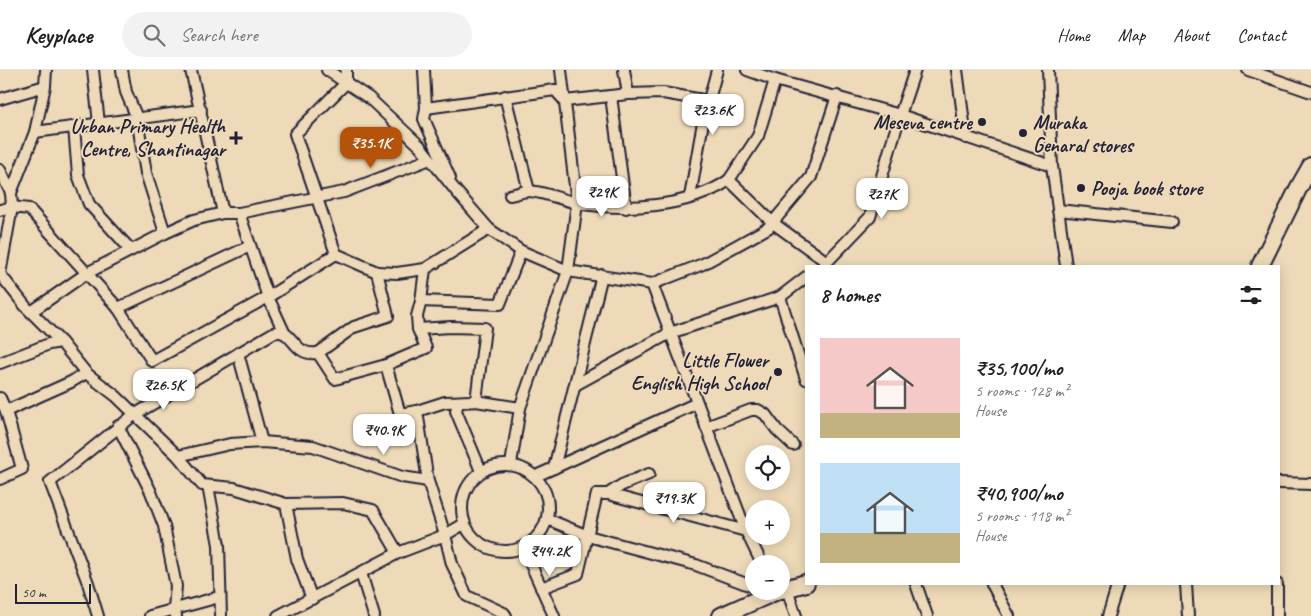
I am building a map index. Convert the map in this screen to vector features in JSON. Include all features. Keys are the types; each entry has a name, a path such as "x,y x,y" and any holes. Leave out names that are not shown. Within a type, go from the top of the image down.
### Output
{"main road":[{"path":"1260,265 1311,166"},
{"path":"1272,265 1311,186"},
{"path":"790,587 805,583"},
{"path":"721,616 756,600"}],"street":[{"path":"11,194 35,132 45,86 46,70"},
{"path":"93,70 99,122"},
{"path":"122,70 126,92 137,118 146,173 165,233"},
{"path":"191,70 223,213"},
{"path":"326,70 370,98 420,146 489,229 521,251 568,271 652,284 704,264 768,228 811,177 837,96"},
{"path":"346,70 346,83 295,134 336,254 377,272 397,273 425,269 489,229"},
{"path":"424,70 426,108 424,119 456,191"},
{"path":"512,464 520,408 568,271 577,203 561,70"},
{"path":"624,70 628,94"},
{"path":"690,197 703,122 718,70"},
{"path":"747,70 775,80 900,115 1052,166"},
{"path":"729,180 772,223 824,264 870,217 915,70"},
{"path":"957,70 966,138"},
{"path":"1048,70 1052,166 1066,265"},
{"path":"1248,70 1311,92"},
{"path":"510,195 529,191 577,203 626,208 673,202 714,190 729,180 758,136 775,80"},
{"path":"0,100 45,86"},
{"path":"426,108 555,90 565,102"},
{"path":"565,102 628,94 663,93 709,100"},
{"path":"505,96 529,191"},
{"path":"612,96 626,208"},
{"path":"35,132 99,122 201,110"},
{"path":"74,127 78,175 89,204 130,249"},
{"path":"31,312 87,273 130,249 194,220 223,213 239,213 344,192 430,159"},
{"path":"0,170 11,194 12,207 0,274 31,312 86,373 116,396 178,456 202,485 234,488 286,504 343,503 373,510 398,553"},
{"path":"0,210 12,207 29,209 118,308 152,361 268,297 336,254"},
{"path":"1058,210 1172,222"},
{"path":"239,213 268,297 284,332 302,351 310,354 318,353 354,327 388,316 377,272"},
{"path":"118,308 250,246"},
{"path":"421,301 500,304 521,251"},
{"path":"318,353 334,379 386,365 426,348 418,330 416,316 421,301 425,269"},
{"path":"554,468 602,275"},
{"path":"575,385 670,333 780,297 805,278"},
{"path":"652,284 745,528"},
{"path":"780,297 805,376"},
{"path":"418,330 451,327 485,328 476,401"},
{"path":"98,616 88,582 50,482 134,415 273,333 284,332"},
{"path":"0,364 49,344 60,342"},
{"path":"238,353 262,442"},
{"path":"386,365 400,414 445,402 476,401 520,408"},
{"path":"6,411 72,382 86,373"},
{"path":"0,398 6,411 22,469 0,478"},
{"path":"476,401 458,402 456,411 481,471"},
{"path":"536,476 697,403"},
{"path":"706,427 751,410 758,410 765,414 777,430 793,445"},
{"path":"417,411 428,481 452,564 467,596 504,613 506,616"},
{"path":"118,426 151,492 164,526 176,586 175,612"},
{"path":"178,456 230,444 262,442 313,446 402,477 428,481"},
{"path":"512,464 524,468 536,476 547,496 548,508 547,519 542,531 534,540 523,547 510,551 495,550 482,545 471,536 464,524 461,511 462,497 467,485 481,471 492,466 512,464"},
{"path":"608,494 622,485 649,474"},
{"path":"1280,483 1311,484"},
{"path":"208,486 218,545 221,616"},
{"path":"541,588 578,574 597,494 608,494 745,531"},
{"path":"286,504 297,559 312,599"},
{"path":"547,519 588,536 696,565 745,584"},
{"path":"282,615 398,553 445,535 464,524"},
{"path":"523,547 554,616"},
{"path":"361,573 374,616"},
{"path":"916,585 926,616"},
{"path":"993,585 1009,616"},
{"path":"1108,616 1118,585"},
{"path":"1186,585 1188,616"},
{"path":"1277,585 1277,616"},
{"path":"150,616 175,612 219,597"},
{"path":"783,600 796,616"}],"place":[{"name":"Meseva centre","path":"982,122"},
{"name":"Muraka Genaral stores","path":"1023,133"},
{"name":"Urban Primary Health Centre, Shantinagar","path":"236,138"},
{"name":"Pooja book store","path":"1081,188"},
{"name":"Little Flower English High School","path":"778,372"}]}
